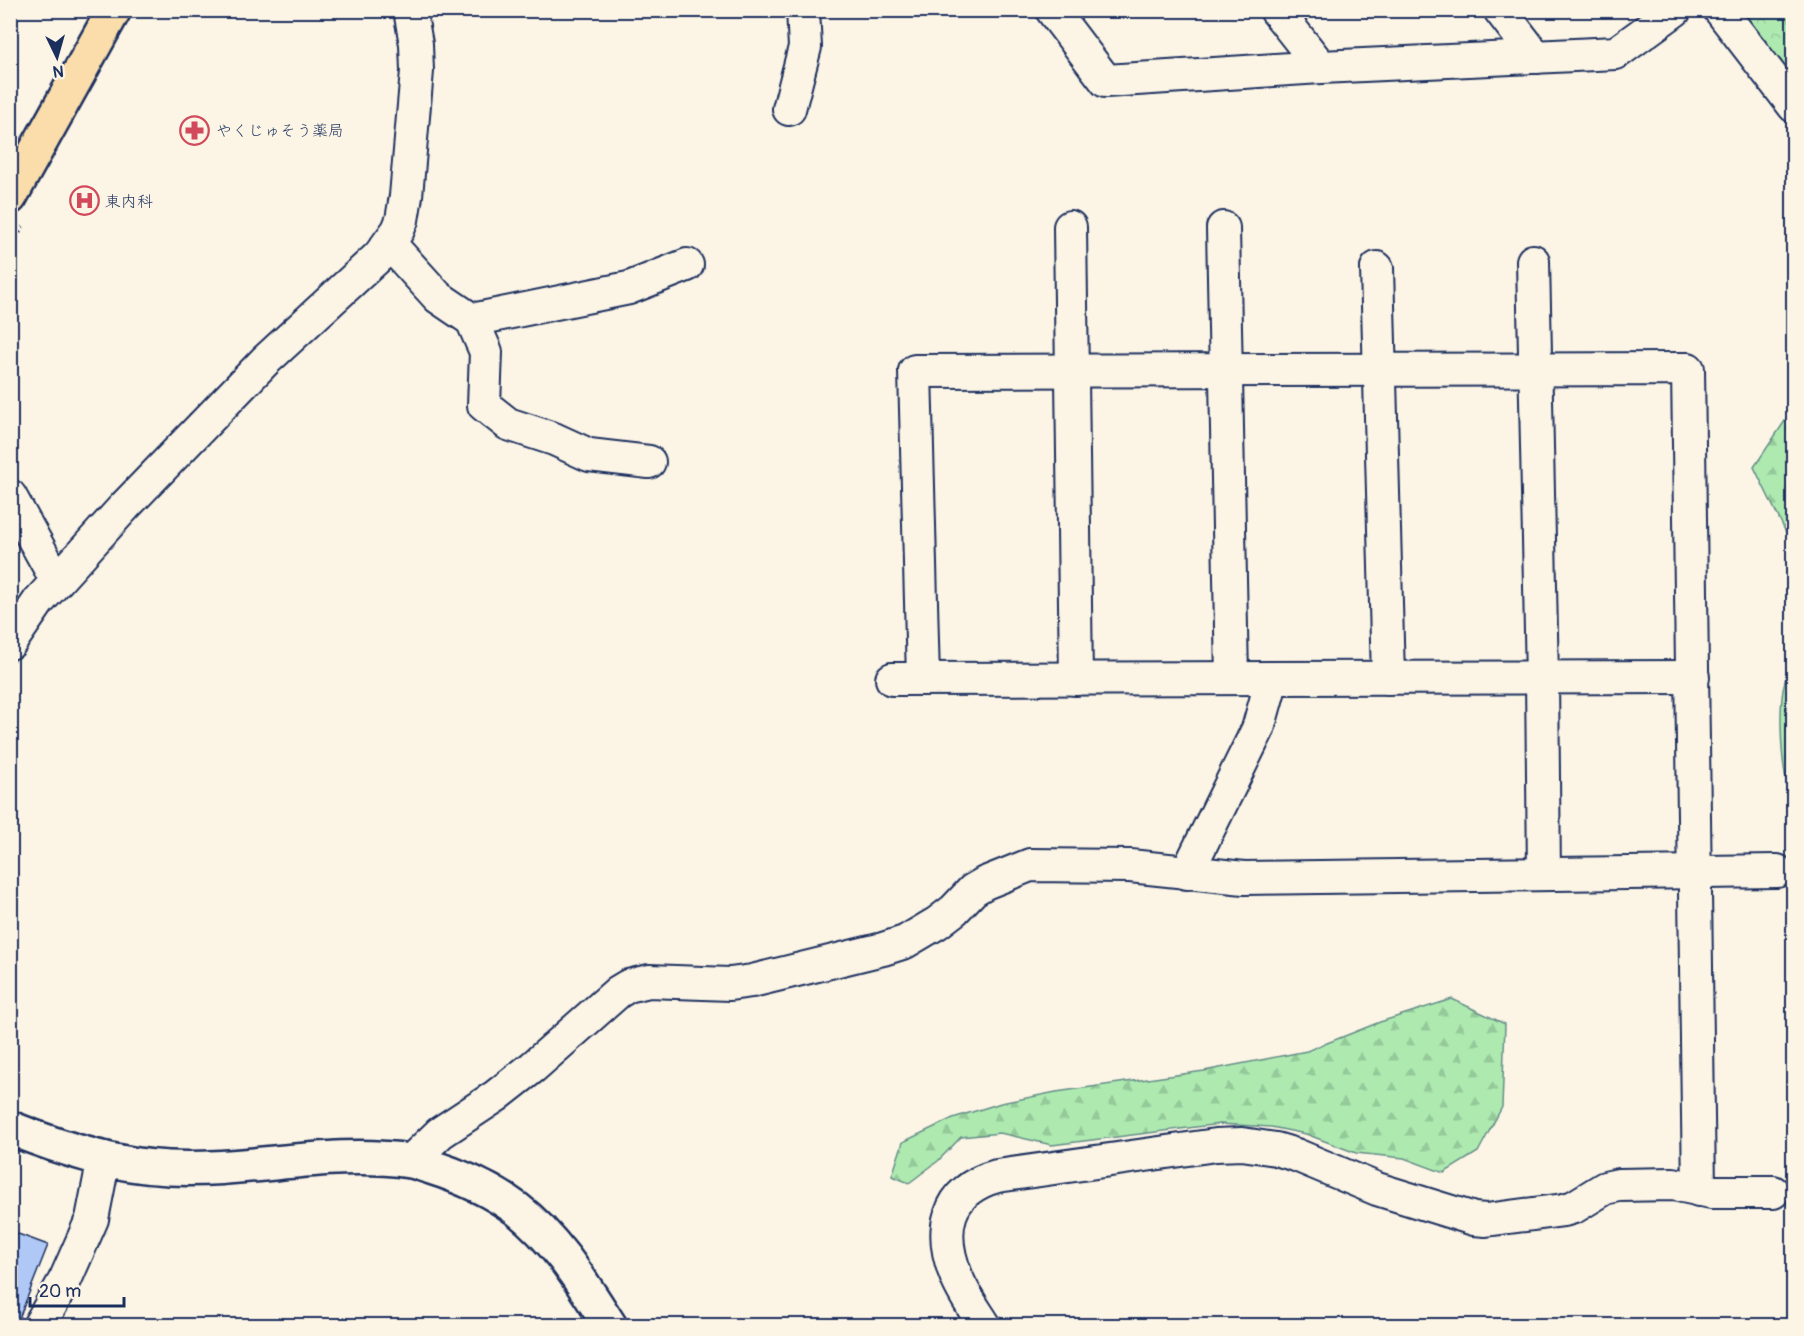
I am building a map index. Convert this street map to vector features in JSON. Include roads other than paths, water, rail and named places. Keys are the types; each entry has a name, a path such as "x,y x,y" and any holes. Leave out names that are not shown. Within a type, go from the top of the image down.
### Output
{"highway":[{"path":"10,196 114,10"}],"street":[{"path":"10,643 39,601 222,404 273,353 379,256 389,243 402,220 406,196 417,70 416,44 410,10"},
{"path":"789,109 805,47 802,10"},
{"path":"1052,10 1106,81 1321,67 1616,53 1675,10"},
{"path":"1276,10 1321,67"},
{"path":"1500,10 1536,57"},
{"path":"1720,10 1794,106"},
{"path":"1070,227 1076,679"},
{"path":"1223,228 1232,678"},
{"path":"389,243 438,297 472,320 486,352 484,405 508,424 554,439 589,455 649,462"},
{"path":"1533,261 1544,874"},
{"path":"472,320 629,288 687,265"},
{"path":"1377,268 1388,678"},
{"path":"923,679 915,371 1688,369 1699,1190"},
{"path":"10,496 57,581"},
{"path":"892,680 1693,677"},
{"path":"1187,873 1258,729 1272,679"},
{"path":"411,1161 430,1141 509,1086 618,992 628,986 649,981 730,984 752,981 883,949 905,942 937,923 954,910 973,890 985,883 1030,865 1130,866 1244,878 1777,871"},
{"path":"10,1128 41,1141 104,1158 128,1164 169,1168 207,1168 359,1158 411,1161 479,1184 518,1210 550,1240 610,1326"},
{"path":"985,1326 958,1279 948,1249 948,1228 952,1210 963,1193 983,1180 997,1176 1216,1145 1242,1144 1276,1149 1296,1155 1377,1189 1461,1216 1486,1221 1564,1210 1574,1207 1605,1188 1619,1185 1673,1184 1699,1190 1723,1192 1773,1192"},
{"path":"39,1326 66,1278 92,1219 104,1158"}],"place":[{"name":"やくじゅそう薬局","path":"195,130"},
{"name":"東内科","path":"84,201"}]}
